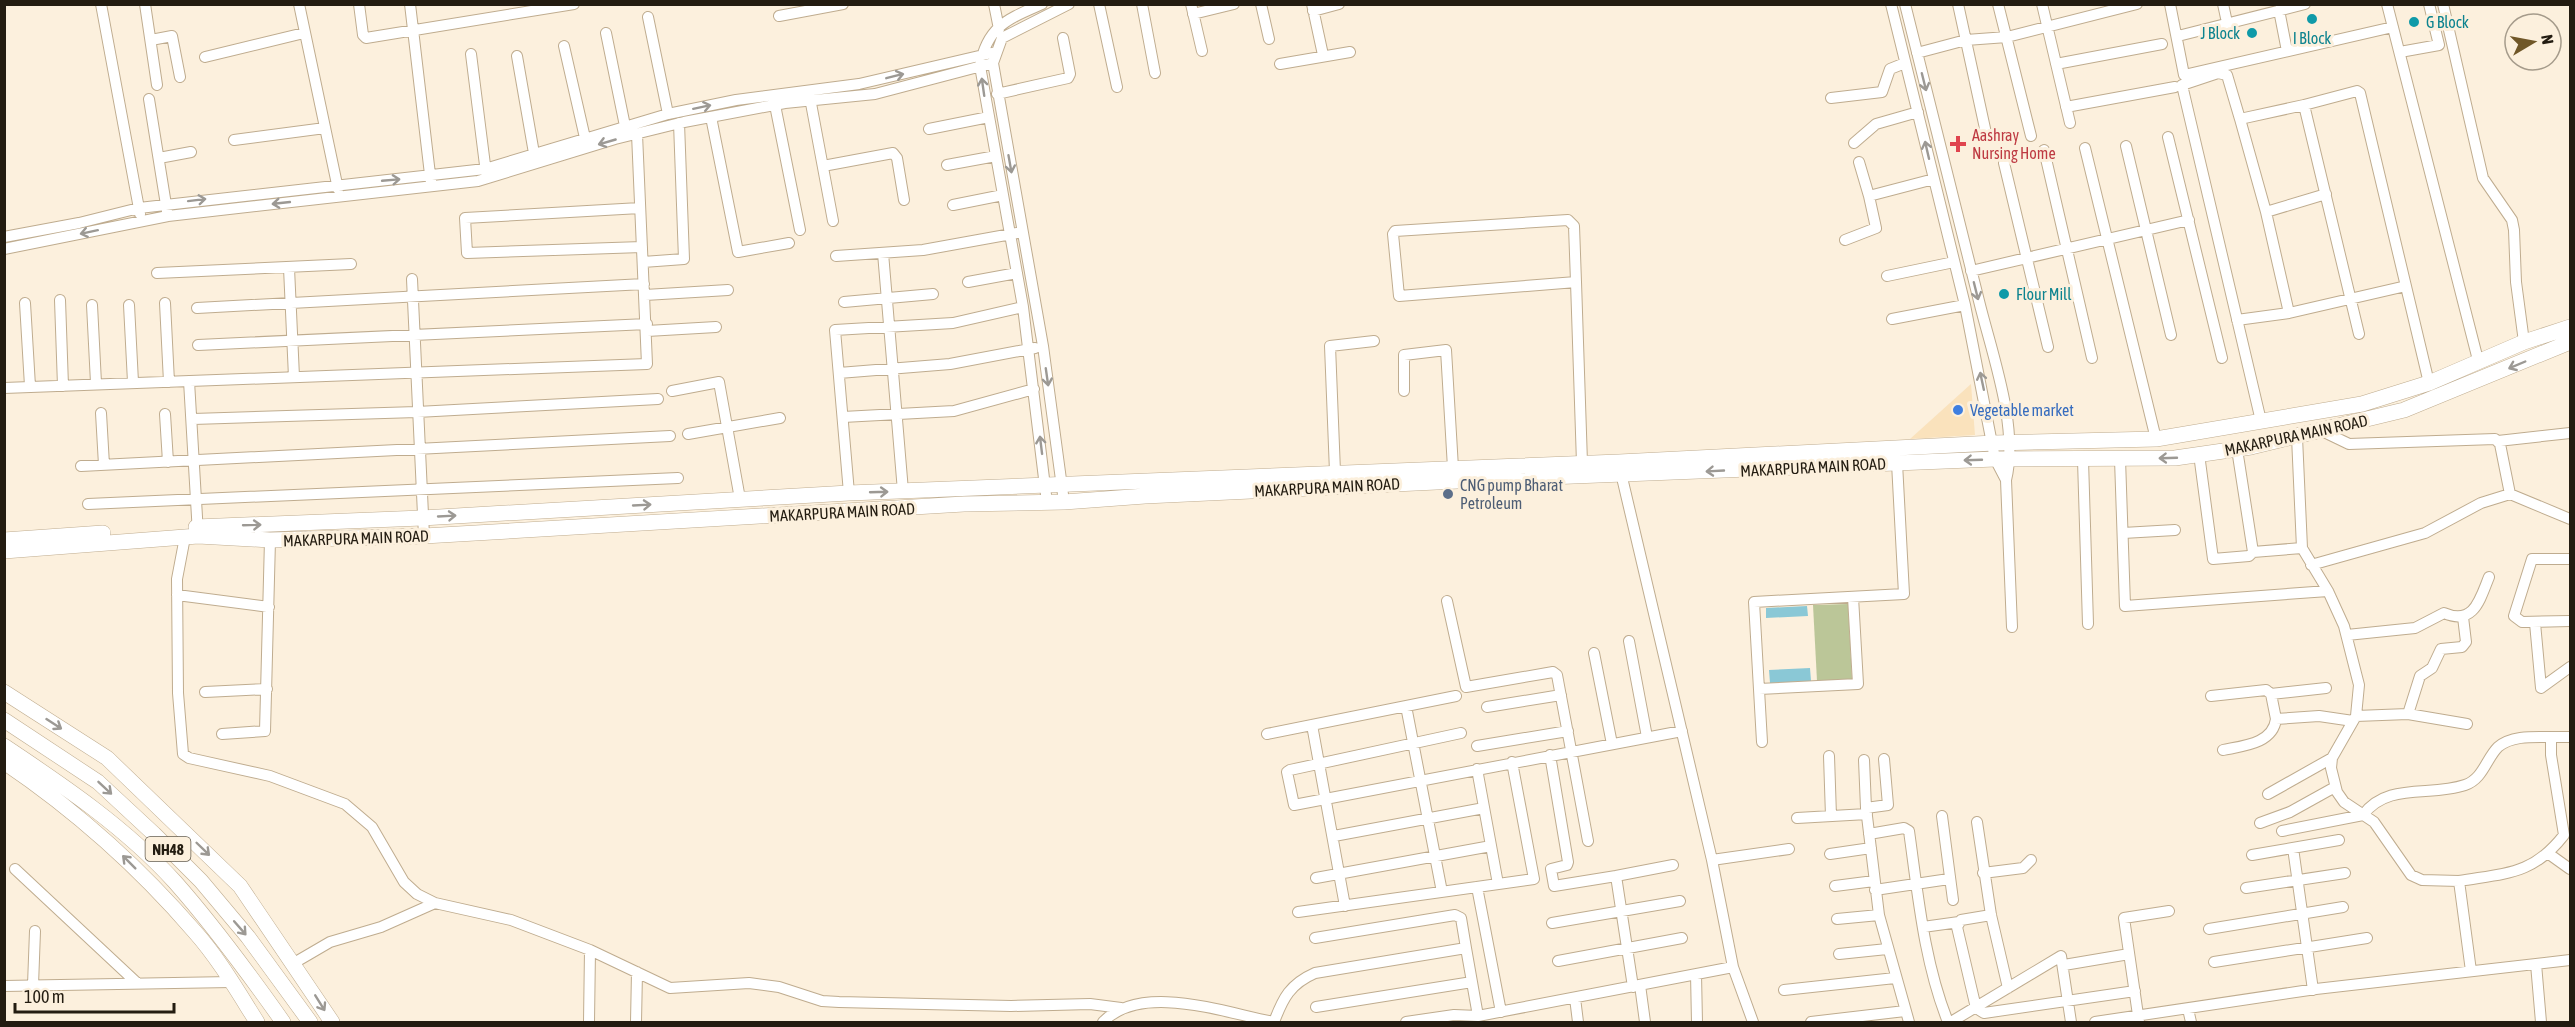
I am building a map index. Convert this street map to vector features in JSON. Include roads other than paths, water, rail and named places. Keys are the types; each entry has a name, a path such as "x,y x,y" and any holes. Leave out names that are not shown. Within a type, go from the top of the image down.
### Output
{"highway":[{"name":"MAKARPURA MAIN ROAD","path":"193,533 270,540 424,536 964,504 1064,502 1620,469 1994,443 2156,440 2362,404 2429,383 2478,360 2571,327"},
{"name":"MAKARPURA MAIN ROAD","path":"67,540 849,493 1335,472 1582,463 1620,469 1995,459 2083,460 2199,454 2297,437 2434,400 2571,342"},
{"path":"4,540 67,540"},
{"path":"4,551 67,540"},
{"path":"4,692 114,765 240,886 294,963 332,1023"},
{"name":"NH48","path":"4,720 98,782 154,834 201,881 248,937 306,1016"},
{"name":"NH48","path":"4,746 71,790 174,881 238,960 283,1023"},
{"path":"4,762 51,794 126,859 196,933 257,1023"}],"street":[{"path":"101,4 141,221"},
{"path":"145,4 157,86"},
{"path":"299,4 339,197"},
{"path":"359,4 364,38 574,4"},
{"path":"410,4 431,182"},
{"path":"779,16 816,7 843,4"},
{"path":"994,4 1002,38"},
{"path":"1008,4 1013,30"},
{"path":"1042,4 998,26 981,60 988,117 1023,307 1047,503"},
{"path":"1064,502 1043,346 993,63 1002,38 1013,30 1070,4"},
{"path":"1099,4 1117,87"},
{"path":"1142,4 1155,73"},
{"path":"1202,51 1192,9 1234,4"},
{"path":"1261,4 1269,39"},
{"path":"1323,55 1313,8 1339,4"},
{"path":"1891,4 1965,304 1994,443 1995,459 2006,480"},
{"path":"1905,4 1971,271 2010,443 2011,460 2006,480 2012,627"},
{"path":"1958,4 1986,133"},
{"path":"1998,4 2031,136"},
{"path":"2042,4 2070,123"},
{"path":"1917,53 1966,40 2007,37 2047,26 2087,10 2137,4"},
{"path":"2170,4 2184,75 2393,27"},
{"path":"2223,4 2226,18"},
{"path":"2178,36 2305,4"},
{"path":"2387,4 2478,360"},
{"path":"2400,52 2439,45 2429,4"},
{"path":"2444,4 2483,178 2511,220 2514,230 2516,282 2524,342"},
{"path":"2279,10 2288,51"},
{"path":"648,17 668,114"},
{"path":"205,57 304,33"},
{"path":"606,33 625,126"},
{"path":"151,40 172,36 180,77"},
{"path":"998,94 1068,78 1071,74 1064,38"},
{"path":"2056,64 2162,44"},
{"path":"564,46 585,138"},
{"path":"4,249 168,216 339,197 486,174 585,138 668,114 736,100 875,94 981,60 996,52"},
{"path":"1280,64 1350,52"},
{"path":"471,54 486,174"},
{"path":"517,56 534,158"},
{"path":"981,60 993,63"},
{"path":"1831,98 1882,92 1890,69 1905,63"},
{"path":"2261,421 2182,85 2218,73 2227,75 2266,212 2289,313"},
{"path":"2066,107 2175,87"},
{"path":"2240,119 2359,91 2429,383"},
{"path":"534,158 679,123 810,97"},
{"path":"810,97 833,221"},
{"path":"149,99 168,216"},
{"path":"736,100 739,112"},
{"path":"775,105 800,230"},
{"path":"2304,105 2360,334"},
{"path":"1854,144 1876,124 1918,112"},
{"path":"711,117 738,252 789,243"},
{"path":"929,129 988,117"},
{"path":"643,262 684,260 679,123"},
{"path":"234,140 325,128"},
{"path":"4,388 647,364 637,134"},
{"path":"2168,137 2222,358"},
{"path":"2126,146 2171,335"},
{"path":"2085,148 2156,440"},
{"path":"2044,150 2092,358"},
{"path":"159,158 191,152"},
{"path":"823,166 893,153 897,158 904,200"},
{"path":"947,165 996,156"},
{"path":"1845,240 1876,228 1859,162"},
{"path":"2004,163 2048,347"},
{"path":"1869,196 1934,179"},
{"path":"4,237 78,224 139,208 166,204 338,184 431,182"},
{"path":"2266,212 2326,194"},
{"path":"953,205 1003,195"},
{"path":"1941,208 1955,205"},
{"path":"640,207 465,218 467,253 642,247"},
{"path":"1576,282 1400,296 1393,234 1395,231 1568,220 1574,226 1576,282 1582,463"},
{"path":"1971,271 2189,220"},
{"path":"836,256 923,250 1022,232"},
{"path":"883,253 903,491"},
{"path":"1887,276 1954,262"},
{"path":"157,273 351,264"},
{"path":"289,268 294,377"},
{"path":"968,282 1017,273"},
{"path":"412,279 424,536"},
{"path":"2237,320 2289,313 2406,286"},
{"path":"197,308 645,289 728,290"},
{"path":"844,302 933,294"},
{"path":"60,300 63,386"},
{"path":"25,303 30,386"},
{"path":"165,303 169,382"},
{"path":"1892,319 1965,304"},
{"path":"92,305 96,383"},
{"path":"129,305 133,382"},
{"path":"849,493 835,330 953,323 1023,307"},
{"path":"198,345 716,327"},
{"path":"1335,472 1330,346 1374,341"},
{"path":"839,373 894,371 951,364 1043,346"},
{"path":"1404,391 1404,355 1446,350 1453,468"},
{"path":"189,381 196,501 193,533 178,572 178,693 183,754 270,776 345,804 372,827 404,882 417,894 435,903 499,915 590,950 670,988 750,983 779,987 822,1000 839,1002 1011,1006 1090,1004 1121,1008 1144,1002 1168,1003 1274,1022 1285,994 1294,984 1315,973 1466,948"},
{"path":"672,391 719,382 740,499"},
{"path":"843,417 897,416 954,411 1034,389"},
{"path":"193,419 417,412 658,399"},
{"path":"101,414 104,465"},
{"path":"165,414 168,462"},
{"path":"688,434 780,418"},
{"path":"2322,431 2349,444 2433,439 2498,441 2571,433"},
{"path":"81,466 670,436"},
{"path":"2297,437 2302,548 2328,591 2347,635 2359,685 2354,719 2332,758 2331,768 2335,787 2344,802 2374,822 2411,875 2422,880 2459,881 2524,870 2549,854 2567,833 2551,755 2552,737"},
{"path":"2498,441 2510,494"},
{"path":"2237,449 2253,552"},
{"path":"2199,454 2213,559 2249,556 2253,552 2302,548"},
{"path":"2120,459 2126,607 2328,591"},
{"path":"2083,460 2088,624"},
{"path":"1762,742 1754,602 1904,594 1897,463"},
{"path":"1620,469 1712,860 1733,967 1753,1023"},
{"path":"88,504 678,478"},
{"path":"2311,565 2425,533 2481,503 2510,494 2571,519"},
{"path":"2123,533 2175,530"},
{"path":"222,734 265,731 270,540"},
{"path":"2571,559 2535,558 2529,562 2514,616 2522,622 2571,621"},
{"path":"2347,635 2415,628 2445,613 2454,617 2463,617 2475,609 2489,577"},
{"path":"177,595 269,607"},
{"path":"1759,689 1858,684 1853,597"},
{"path":"1447,601 1466,687 1553,672 1557,675 1588,841"},
{"path":"2408,714 2420,676 2432,668 2439,651 2443,648 2462,647 2466,642 2463,617"},
{"path":"2535,623 2541,688 2546,687 2571,667"},
{"path":"1629,641 1647,737"},
{"path":"1594,653 1612,744"},
{"path":"2271,694 2326,688"},
{"path":"205,692 267,689"},
{"path":"2211,696 2266,690 2271,694 2276,719 2269,734 2259,742 2223,750"},
{"path":"1487,707 1561,695"},
{"path":"1267,734 1456,696"},
{"path":"1406,706 1442,892"},
{"path":"2276,719 2319,716 2354,719 2408,714 2467,724"},
{"path":"1312,725 1345,906"},
{"path":"1477,746 1568,731"},
{"path":"1461,733 1290,770 1287,772 1295,806 1512,762 1682,731"},
{"path":"2282,831 2363,815 2372,803 2384,797 2467,785 2476,779 2498,747 2511,740 2527,737 2571,737"},
{"path":"1550,755 1568,862 1567,865 1551,869 1554,886 1673,866"},
{"path":"1829,756 1831,816"},
{"path":"2268,794 2332,758"},
{"path":"1797,818 1831,816 1888,805 1884,759"},
{"path":"1864,760 1866,811 1879,915 1909,1023"},
{"path":"1298,912 1534,879 1512,762"},
{"path":"1477,769 1498,884"},
{"path":"2260,823 2290,812 2335,787"},
{"path":"1334,836 1484,808"},
{"path":"1942,816 1953,900"},
{"path":"1977,822 1983,873 2008,988"},
{"path":"1869,834 1907,829 1923,927 1939,1000 1949,1023 2058,956 2062,958 2064,965 2071,1023"},
{"path":"2252,855 2339,840"},
{"path":"1316,878 1491,846"},
{"path":"1830,854 1870,848"},
{"path":"2293,848 2313,990"},
{"path":"1712,860 1789,849"},
{"path":"2549,854 2571,869"},
{"path":"1983,873 2023,868 2031,860"},
{"path":"15,869 137,983"},
{"path":"2246,888 2345,873"},
{"path":"1616,876 1627,948 1645,1023"},
{"path":"1835,886 1916,884 1949,879"},
{"path":"2459,881 2472,971"},
{"path":"1477,887 1501,1012"},
{"path":"1552,923 1680,901"},
{"path":"294,963 330,942 381,927 435,903"},
{"path":"2209,929 2343,907"},
{"path":"2139,1019 2124,918 2169,911"},
{"path":"1315,938 1455,915 1461,918 1478,1016"},
{"path":"1837,919 1879,915"},
{"path":"1923,927 1991,915"},
{"path":"1959,922 1957,927 1976,1008 1984,1013 2134,991"},
{"path":"33,985 35,932"},
{"path":"1558,961 1682,938"},
{"path":"2214,962 2367,938"},
{"path":"1839,954 1887,948"},
{"path":"589,1023 590,950"},
{"path":"2064,965 2129,954"},
{"path":"2095,1023 2139,1019 2188,1009 2313,990 2571,960"},
{"path":"2536,964 2541,1023"},
{"path":"1407,1023 1454,1015 1478,1016 1733,967"},
{"path":"636,1023 637,972"},
{"path":"1696,974 1697,1023"},
{"path":"1784,990 1895,978"},
{"path":"4,986 231,982"},
{"path":"1316,1006 1472,982"},
{"path":"1575,998 1578,1023"},
{"path":"1103,1023 1121,1008"},
{"path":"2188,1009 2191,1023"},
{"path":"1811,1023 1905,1011"}],"water":[{"path":"1807,606 1808,616 1766,618 1766,608"},
{"path":"1810,668 1811,681 1770,683 1769,670"}],"place":[{"name":"I Block","path":"2312,19"},
{"name":"G Block","path":"2414,22"},
{"name":"J Block","path":"2252,33"},
{"name":"Aashray Nursing Home","path":"1958,144"},
{"name":"Flour Mill","path":"2004,294"},
{"name":"Vegetable market","path":"1958,410"},
{"name":"CNG pump Bharat Petroleum","path":"1448,494"}]}
